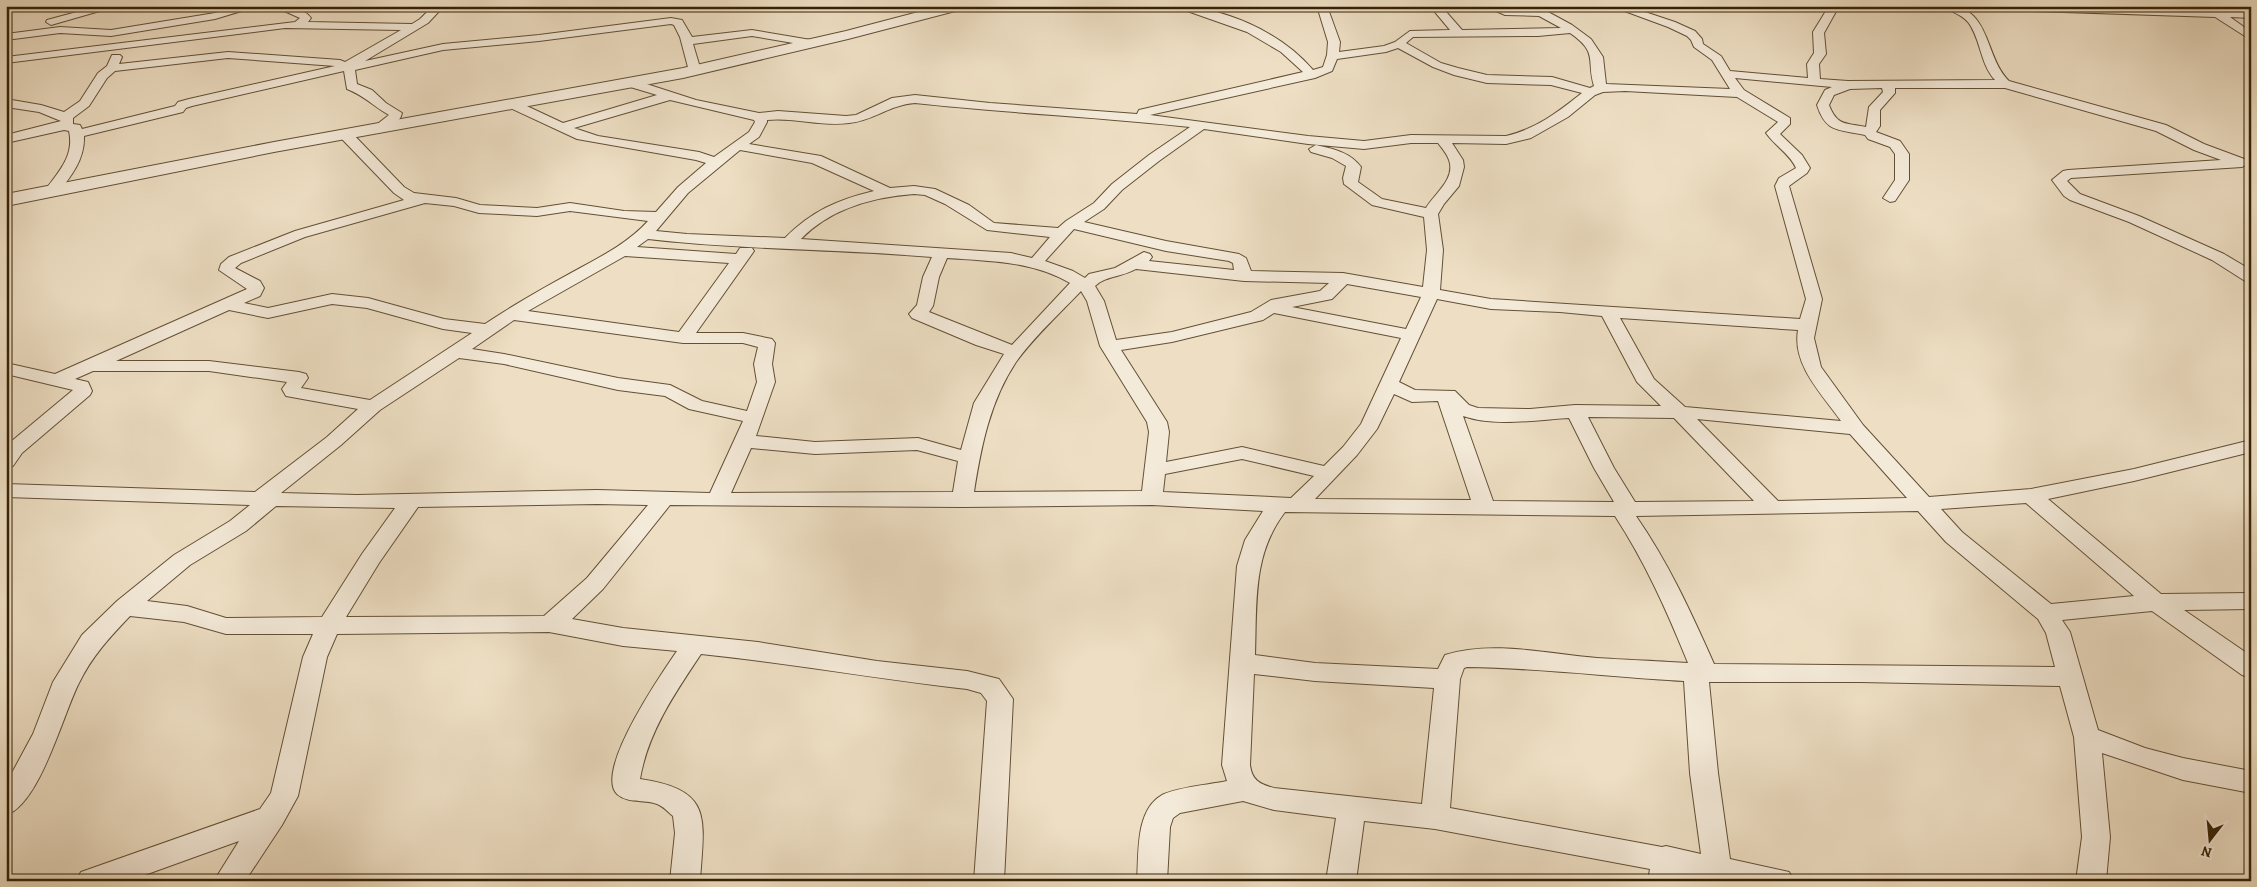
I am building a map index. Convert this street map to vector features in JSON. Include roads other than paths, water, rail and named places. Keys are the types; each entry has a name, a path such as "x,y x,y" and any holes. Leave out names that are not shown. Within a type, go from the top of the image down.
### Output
{"street":[{"path":"6,25 38,21 112,6"},
{"path":"6,36 60,30 104,34 214,16 253,6"},
{"path":"278,6 304,16 306,18 298,25"},
{"path":"112,68 228,55 333,62 349,66 424,21 439,6"},
{"path":"6,200 345,134 631,84 811,43 958,6"},
{"path":"1178,6 1209,13 1260,35 1289,52 1311,75"},
{"path":"1129,116 1327,70 1334,42 1322,6"},
{"path":"1435,6 1458,33"},
{"path":"1468,6 1498,7 1505,12 1540,13"},
{"path":"631,84 694,104 759,117 778,115 846,120 859,118 896,101 908,99 1129,116 1364,145 1411,139 1506,140 1526,135 1564,114 1596,90 1597,56 1588,44 1572,30 1529,6"},
{"path":"1616,6 1693,35 1698,45 1717,58 1740,93 1784,121 1784,124 1773,133 1784,148 1799,158 1803,168 1784,181 1782,186 1811,286 1814,304 1805,338 1807,353 1812,367 1856,429 1922,504 1954,536 2046,613 2058,632 2072,677 2087,737 2096,837 2090,881"},
{"path":"1834,6 1818,32 1820,54 1814,58 1811,69 1822,86 1823,106 1829,121 1869,132 1873,136 1895,144 1902,154 1902,180 1890,198"},
{"path":"1950,6 1963,11 1970,19 1979,34 1994,70 2005,84"},
{"path":"1976,6 2124,8 2219,15 2251,15"},
{"path":"2219,15 2251,37"},
{"path":"6,36 38,21"},
{"path":"77,134 180,109 189,103 406,54 443,47 539,38 668,21 678,22 687,41 695,70"},
{"path":"6,60 274,26 412,27"},
{"path":"6,139 65,122 85,103 102,76 112,68 116,57 129,50 137,35 153,27"},
{"path":"1332,56 1382,50 1399,44 1410,34 1538,33 1572,30"},
{"path":"687,41 752,33 811,43"},
{"path":"1399,44 1437,65 1462,73 1498,80 1552,81 1596,90 1625,87 1740,93"},
{"path":"349,66 351,86 368,93 382,106 396,113 395,118 378,129"},
{"path":"1726,74 1822,86 2005,84 2161,128 2205,149 2246,165"},
{"path":"1869,132 1874,126 1871,115 1873,110 1889,93 1889,89 1884,84"},
{"path":"562,128 669,96"},
{"path":"6,103 41,109 75,128 78,145 71,168 51,192"},
{"path":"512,104 582,136 608,143 675,152 716,162"},
{"path":"6,804 19,788 46,734 66,682 91,641 125,607 182,560 238,526 266,499 373,406 511,314 622,251 645,234 683,190 758,130 761,122 759,117"},
{"path":"1036,263 1066,229 1094,210 1117,187 1202,125"},
{"path":"345,134 399,190 410,197 456,202 479,209 537,212 570,206 624,215 659,217"},
{"path":"1272,135 1342,157 1352,163 1354,166 1350,178 1351,184 1377,202 1431,214"},
{"path":"1442,139 1456,160 1457,166 1452,186 1437,202 1431,214 1435,250 1431,294 1370,425 1350,451 1329,473 1260,530 1252,546 1248,566 1236,765 1237,780 1245,789 1257,795 1274,799 1435,816 1665,870 1717,868 1779,881"},
{"path":"738,146 816,159 887,192"},
{"path":"2246,165 2068,174 2059,180 2069,193 2075,197 2134,219 2218,257 2251,278"},
{"path":"788,244 817,217 834,209 887,192 925,191 962,207 992,227 1066,229 1236,258 1240,262 1244,276"},
{"path":"60,380 254,292 256,288 227,270 227,267 235,260 300,234 423,199"},
{"path":"645,234 687,239 853,246 1011,258 1036,263 1060,272 1083,284 1092,294 1109,346 1156,422 1159,432 1152,498"},
{"path":"682,338 699,318 751,243"},
{"path":"962,500 969,458 984,403 1009,359 1083,284 1095,276 1120,272 1166,246"},
{"path":"622,251 740,259"},
{"path":"941,253 931,278 925,306 918,314 982,342 1016,352"},
{"path":"1132,264 1244,276 1343,278 1490,304 1560,307 1807,325"},
{"path":"1109,346 1188,333 1256,316 1276,304 1321,298 1343,278"},
{"path":"227,304 268,313 332,299 368,303 443,324 486,330"},
{"path":"1271,308 1411,334"},
{"path":"1608,312 1639,374 1773,508"},
{"path":"511,314 682,338 743,338 766,343 763,364 766,382 754,418 717,500"},
{"path":"453,352 504,359 618,384 670,391 696,405 754,418"},
{"path":"89,366 208,366 285,375 299,378 291,389 293,392 373,406"},
{"path":"6,368 60,380 80,386 83,391 14,449 6,462"},
{"path":"1388,384 1412,396 1445,394 1451,396 1462,409 1476,414 1575,411 1679,412 1752,416 1856,429"},
{"path":"1445,394 1484,506"},
{"path":"1575,411 1678,608 1700,673 1704,774 1717,868"},
{"path":"744,441 814,448 918,444 969,458"},
{"path":"6,490 357,502 598,497 717,500 1152,498 1288,505 1625,509 1773,508 1922,504 2031,496 2134,475 2251,446"},
{"path":"1155,470 1242,454 1256,455 1329,473"},
{"path":"2031,496 2156,602 2251,669"},
{"path":"549,624 567,613 579,600 664,499"},
{"path":"229,881 284,796 315,657 329,625 370,559 412,500"},
{"path":"2046,613 2156,602 2251,601"},
{"path":"125,607 187,614 214,624 226,626 549,624 622,637 758,651 877,670 967,680 990,686 1000,699 996,748 994,826 989,881"},
{"path":"685,881 689,832 686,810 665,794 631,789 625,784 627,762 652,712 694,645"},
{"path":"1435,816 1447,679 1454,661 1467,658 1517,659 1598,667 1700,673 1861,672 2072,677"},
{"path":"1242,663 1315,672 1447,679"},
{"path":"2087,737 2141,757 2183,769 2251,782"},
{"path":"1152,881 1156,827 1162,811 1174,803 1245,789"},
{"path":"1341,881 1352,808"},
{"path":"91,881 272,817"}]}
